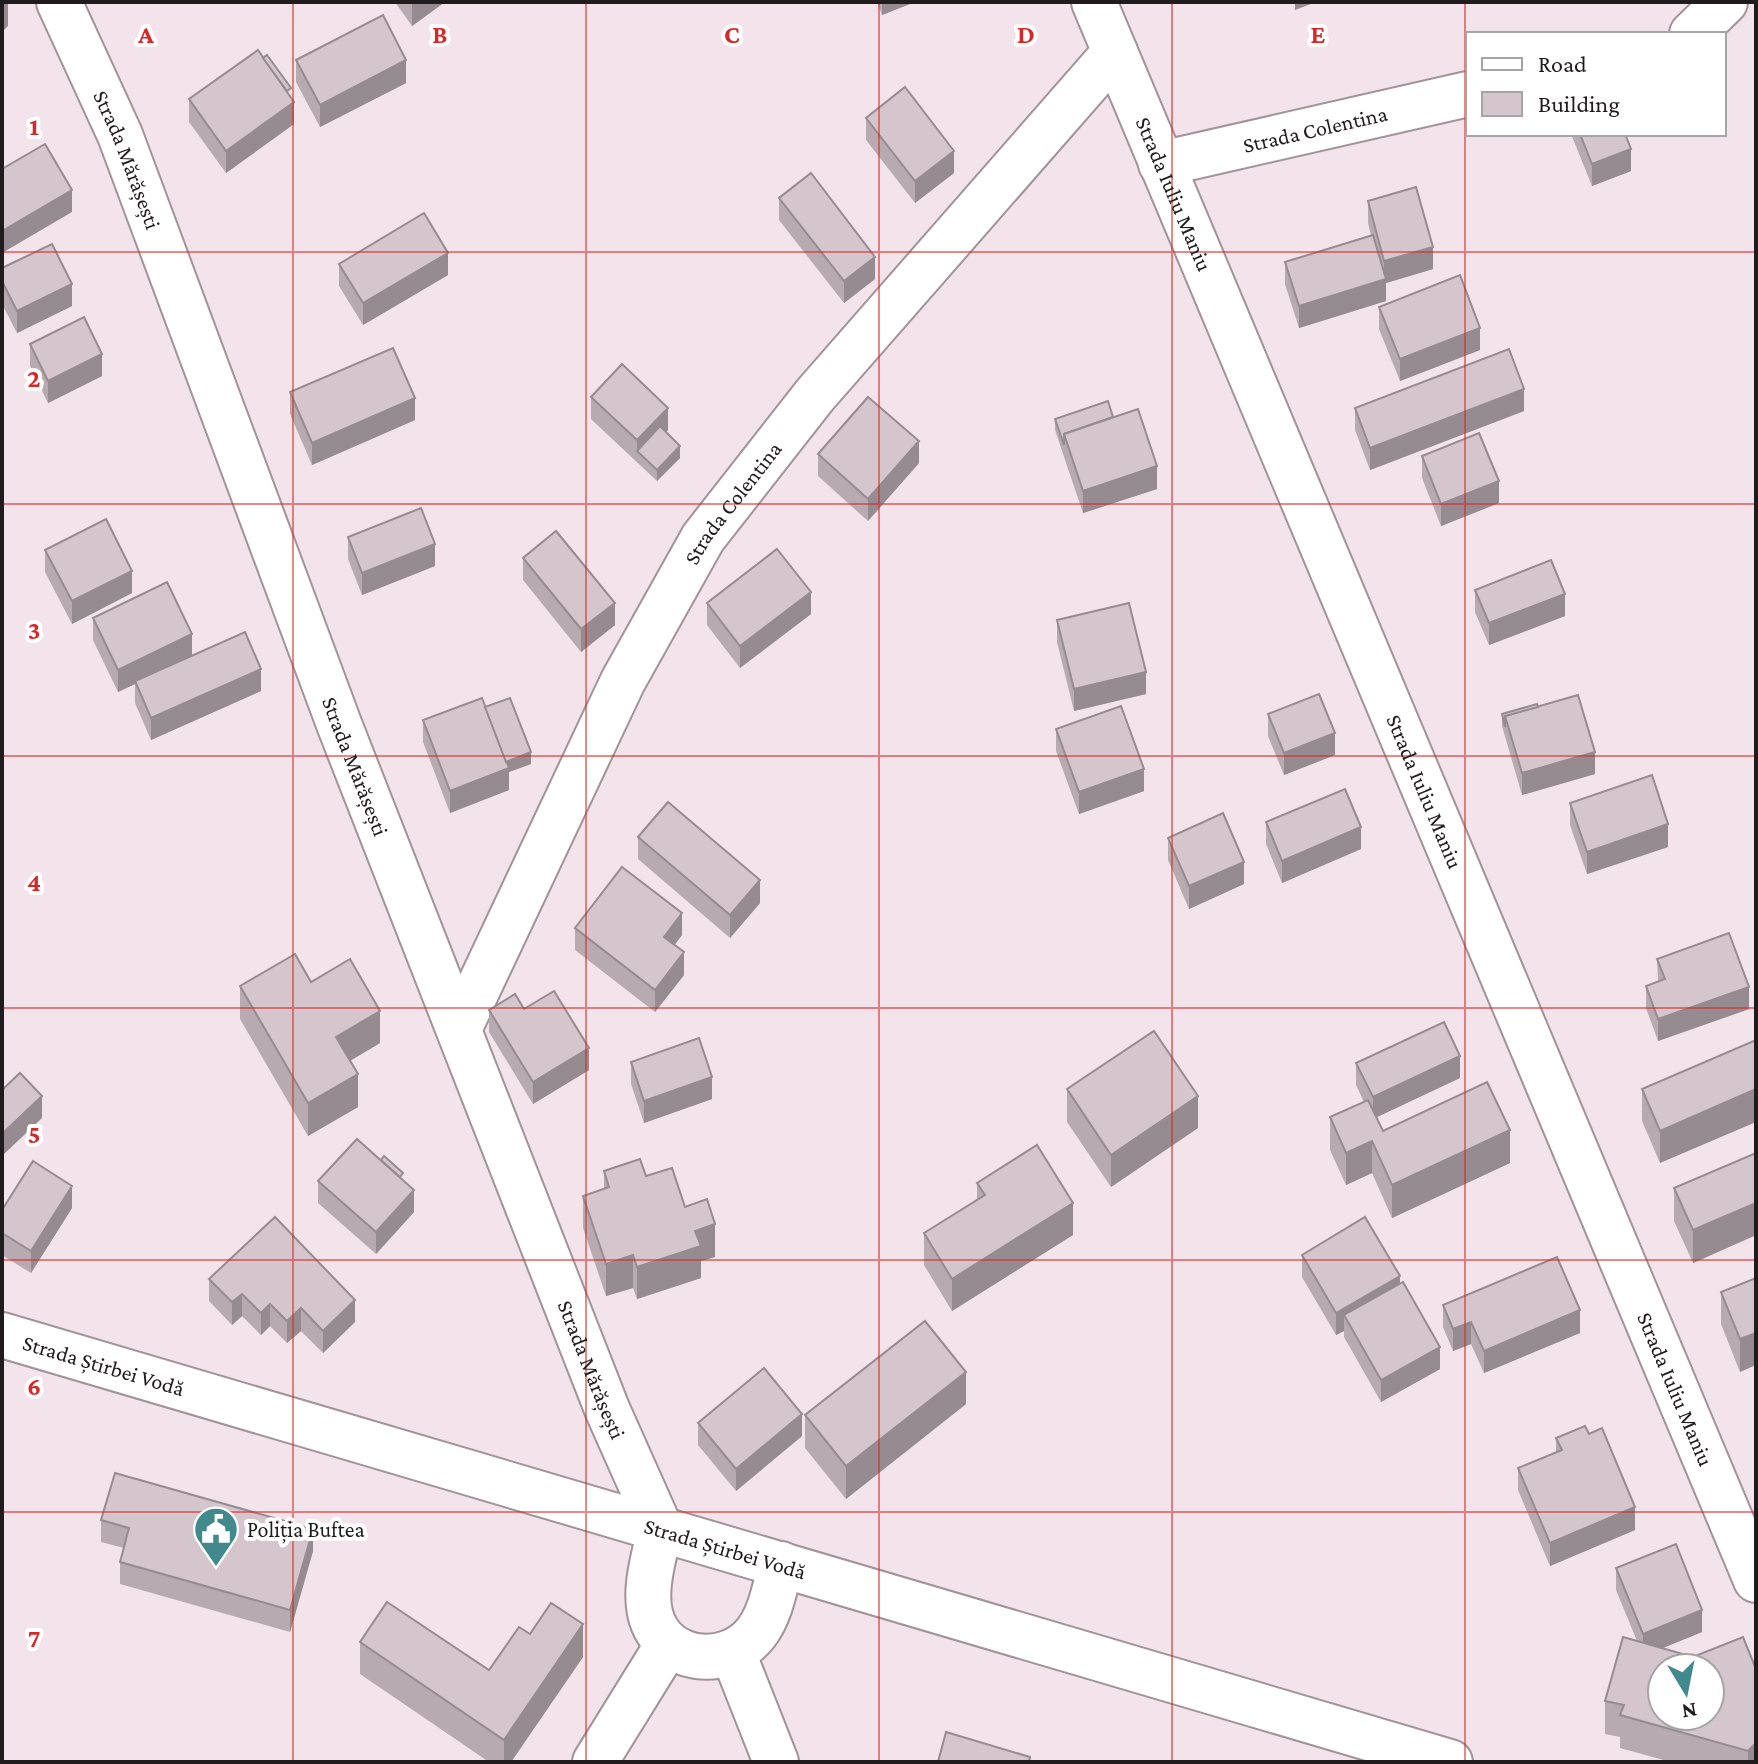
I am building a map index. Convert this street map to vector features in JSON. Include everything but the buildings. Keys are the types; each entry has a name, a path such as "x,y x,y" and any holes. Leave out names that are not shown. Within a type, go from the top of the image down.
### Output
{"street":[{"name":"Strada Mărășești","path":"59,2 120,135 248,488 601,1394 660,1528"},
{"name":"Strada Iuliu Maniu","path":"1094,2 1756,1580"},
{"path":"1694,32 1725,2"},
{"name":"Strada Colentina","path":"460,1027 623,681 703,538 815,395 1115,52"},
{"name":"Strada Colentina","path":"1161,164 1466,94"},
{"name":"Strada Știrbei Vodă","path":"2,1335 1450,1762"},
{"path":"660,1528 651,1571 650,1614 668,1644 699,1658 733,1653 759,1630 781,1564"},
{"path":"595,1762 668,1644"},
{"path":"733,1653 776,1762"}],"place":[{"name":"Poliția Buftea","path":"216,1568"}]}
